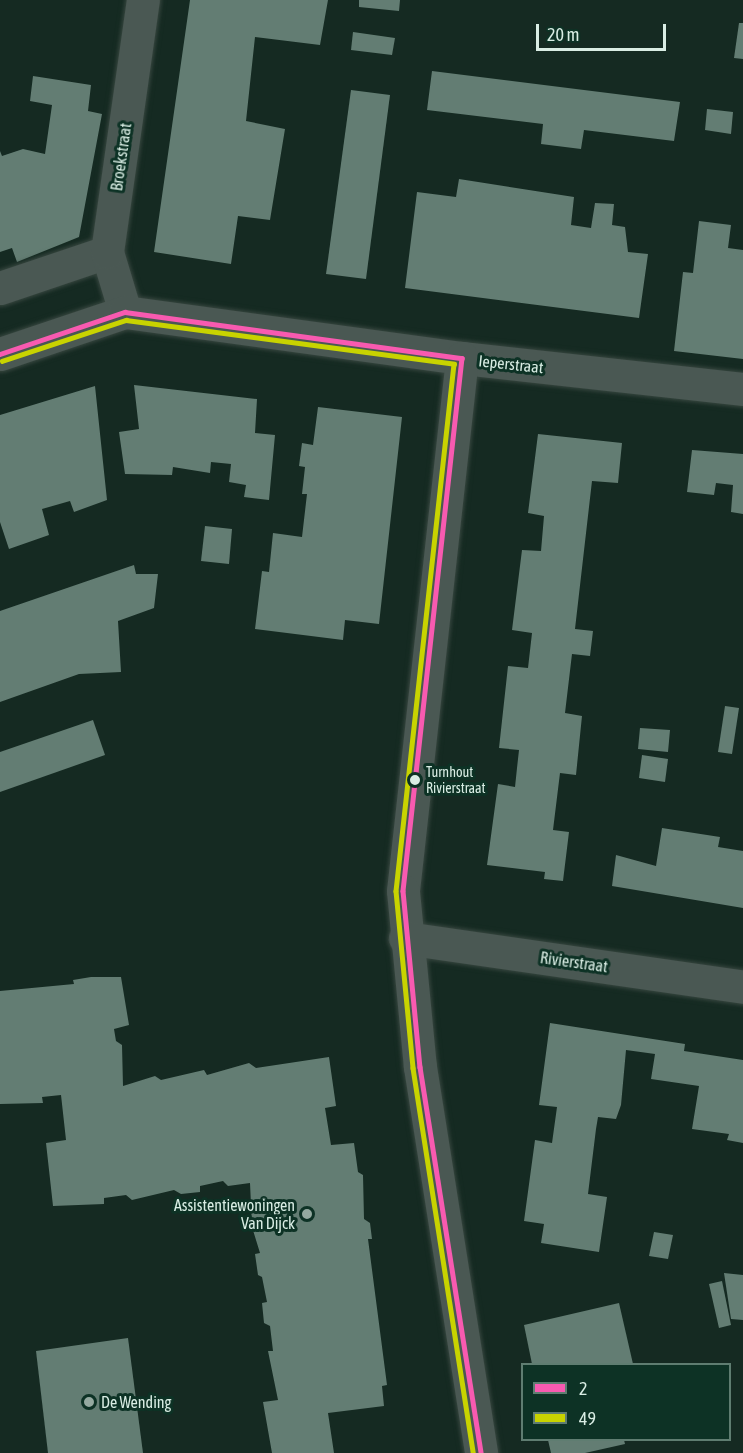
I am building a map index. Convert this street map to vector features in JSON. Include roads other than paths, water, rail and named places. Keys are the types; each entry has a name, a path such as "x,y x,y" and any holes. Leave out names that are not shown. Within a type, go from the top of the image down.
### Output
{"street":[{"name":"Broekstraat","path":"125,312 107,252 142,0"},
{"path":"0,288 107,252"},
{"name":"Ieperstraat","path":"0,354 125,312 462,358 743,389"},
{"path":"462,358 404,891 405,938 420,1067 480,1453"},
{"name":"Rivierstraat","path":"405,938 743,987"}],"place":[{"name":"Turnhout Rivierstraat","path":"415,780"},
{"name":"Assistentiewoningen Van Dijck","path":"307,1214"},
{"name":"De Wending","path":"89,1402"}]}
